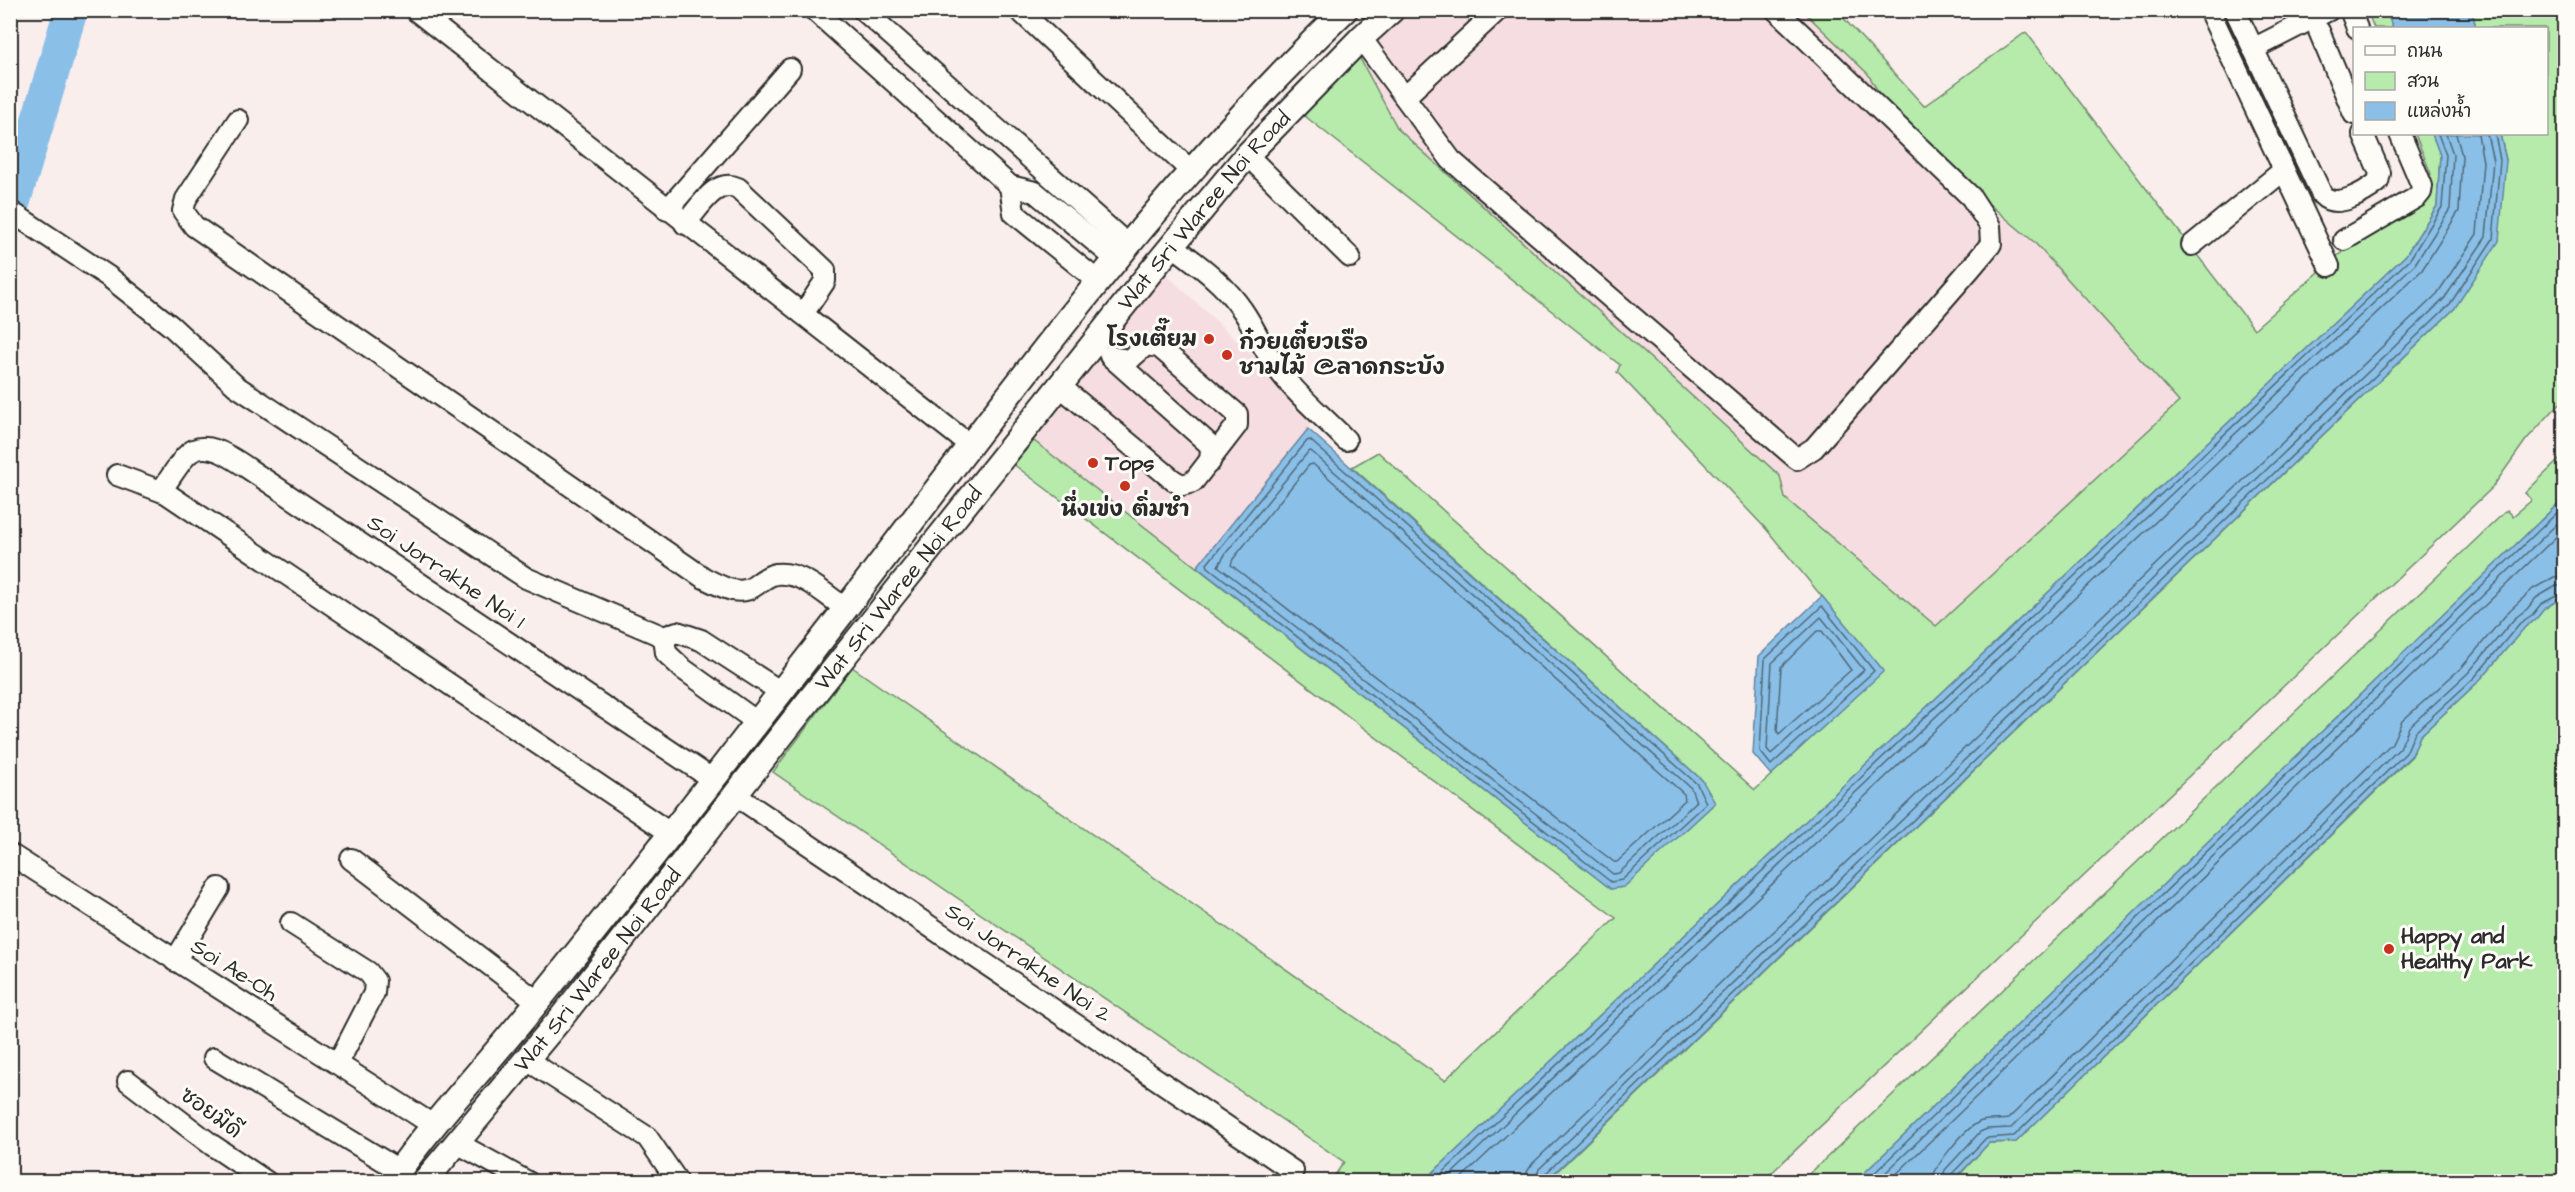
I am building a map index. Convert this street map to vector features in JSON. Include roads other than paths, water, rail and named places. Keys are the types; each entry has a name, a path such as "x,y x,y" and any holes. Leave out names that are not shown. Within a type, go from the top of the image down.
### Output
{"main road":[{"name":"Wat Sri Waree Noi Road","path":"395,1176 433,1125 538,1002 846,609 1064,323 1191,171 1293,60 1345,10"},
{"name":"Wat Sri Waree Noi Road","path":"424,1182 527,1060 1061,387 1102,350 1125,304 1247,155 1361,38 1392,10"},
{"path":"1123,253 1144,281"},
{"path":"1099,282 1125,304"},
{"path":"712,779 735,795"}],"street":[{"path":"415,10 667,210 971,446"},
{"path":"814,10 1010,186 1035,192 1123,253"},
{"path":"863,10 1123,253"},
{"path":"1019,10 1191,171"},
{"path":"1405,97 1498,10"},
{"path":"1361,38 1451,160 1797,459 1814,448 1991,244 1990,226 1971,197 1776,10"},
{"path":"2209,10 2329,266"},
{"path":"2235,10 2322,195 2327,200 2335,203 2368,190 2378,182 2380,173 2363,135"},
{"path":"2253,49 2330,10"},
{"path":"2350,10 2357,27"},
{"path":"2319,31 2353,109"},
{"path":"667,210 790,69"},
{"path":"238,120 186,199 183,211 194,226 704,578 737,592 748,591 775,574 794,576 805,580 846,609"},
{"path":"2344,240 2417,197 2421,192 2422,186 2400,135"},
{"path":"1247,155 1350,257"},
{"path":"2192,245 2284,170"},
{"path":"686,224 717,187 729,184 738,188 825,270 825,281 803,314"},
{"path":"1010,186 1014,213 1099,282"},
{"path":"10,211 109,277 171,326 236,386 526,578 664,637 677,632 701,640 781,692"},
{"path":"1173,246 1205,270 1225,289 1243,311 1283,375 1346,440"},
{"path":"1061,387 1173,480 1182,485 1193,482 1237,424 1237,414 1159,347 1146,345 1129,360 1102,350"},
{"path":"1102,350 1209,444 1210,462"},
{"name":"Soi Jorrakhe Noi 1","path":"161,491 187,455 197,448 214,448 270,483 712,779"},
{"path":"117,475 161,491 670,833"},
{"path":"664,637 666,653 683,669 757,722"},
{"name":"Soi Jorrakhe Noi 2","path":"735,795 1293,1171"},
{"name":"Soi Ae-Oh","path":"10,854 433,1125"},
{"path":"351,859 538,1002"},
{"path":"175,961 219,888"},
{"path":"291,923 368,972 375,981 374,993 338,1063"},
{"path":"214,1058 395,1176"},
{"path":"527,1060 647,1137 678,1182"},
{"name":"ซอยมีดี","path":"128,1081 212,1145 267,1182"},
{"path":"457,1143 528,1182"}],"water":[{"path":"2386,11 2472,11 2476,27 2393,27"},
{"path":"2432,135 2500,135 2506,160 2499,241 2455,308 1546,1181 1424,1181 2406,255 2437,206 2440,155"},
{"path":"1308,429 1702,780 1715,803 1624,887 1611,889 1197,567"},
{"path":"2564,498 2564,596 2544,609 2525,627 2478,682 2420,736 2412,755 2016,1142 1989,1143 1953,1181 1856,1181"},
{"path":"1822,596 1884,671 1771,775 1753,754 1759,656"}],"waterway":[{"path":"10,214 71,10"}],"place":[{"name":"โรงเตี๊ยม","path":"1209,339"},
{"name":"ก๋วยเตี๋ยวเรือ ชามไม้ @ลาดกระบัง","path":"1227,355"},
{"name":"Tops","path":"1093,463"},
{"name":"นึ่งเข่ง ติ่มซำ","path":"1125,486"},
{"name":"Happy and Healthy Park","path":"2389,949"}]}
